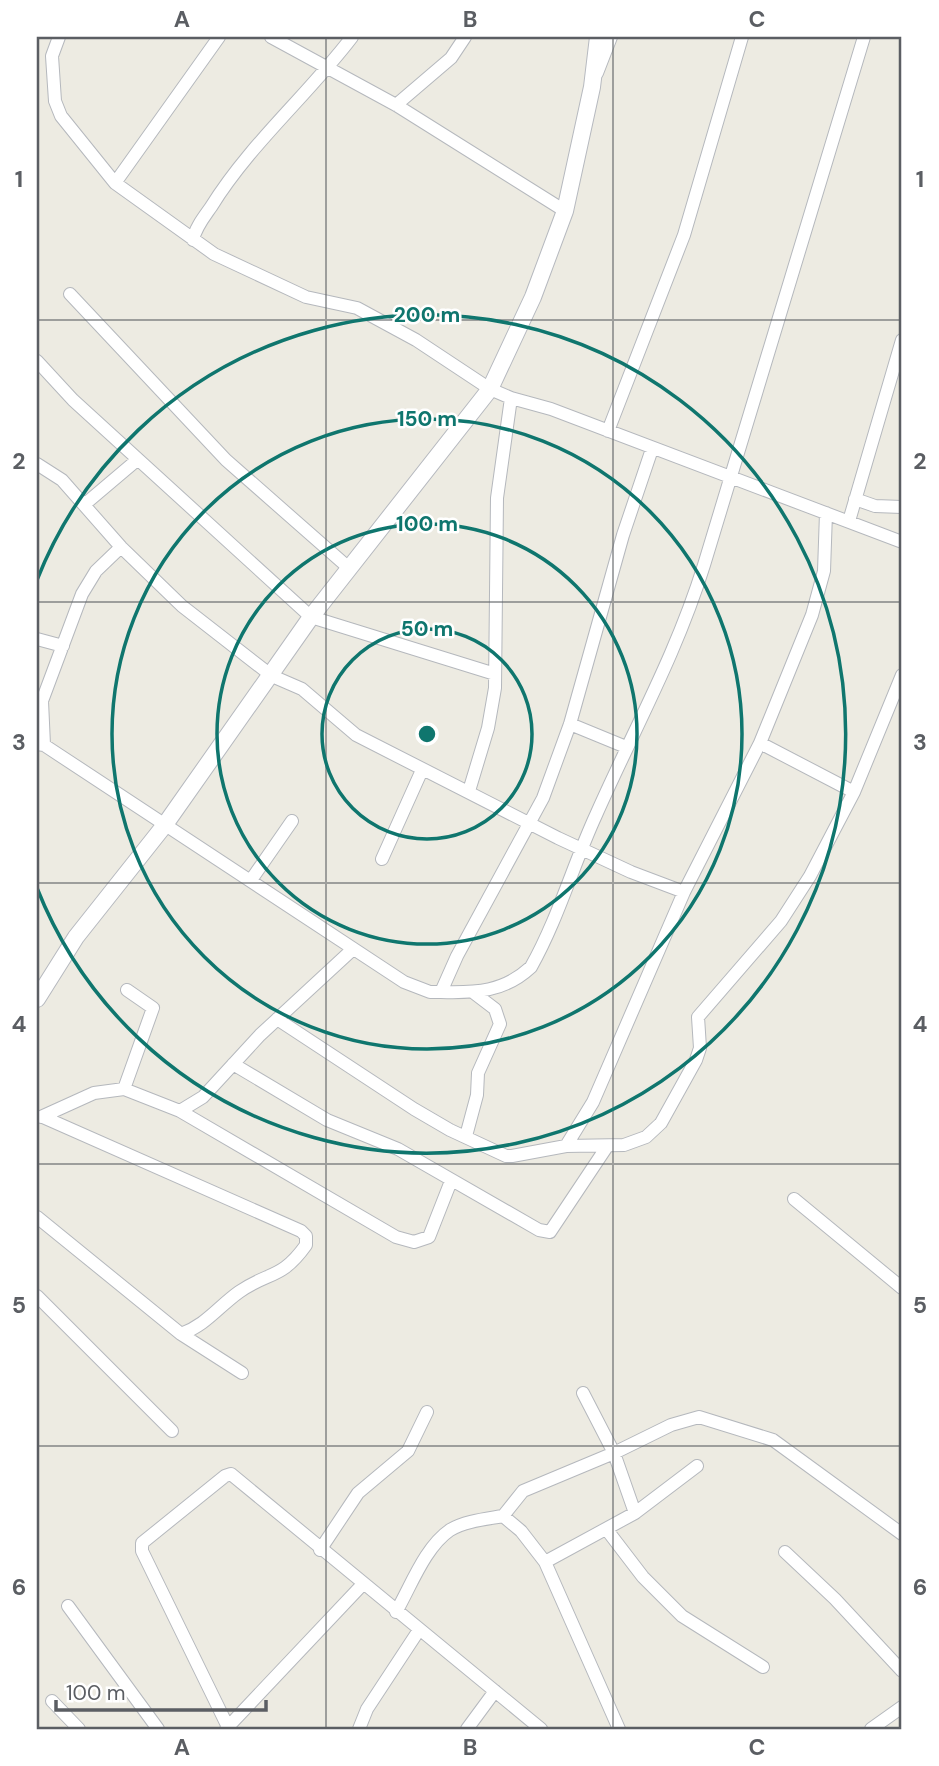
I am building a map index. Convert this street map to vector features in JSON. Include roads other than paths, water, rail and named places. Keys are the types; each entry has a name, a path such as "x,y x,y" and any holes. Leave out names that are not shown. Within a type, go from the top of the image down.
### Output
{"street":[{"path":"59,37 52,56 55,101 61,116 115,183 214,254 306,297 357,308 416,340 490,389 511,398 551,409 902,541"},
{"path":"115,183 219,37"},
{"path":"271,37 396,105 565,211"},
{"path":"193,240 223,188 264,135 328,68 352,37"},
{"path":"396,105 451,58 465,37"},
{"path":"37,999 76,937 164,826 272,677 311,617 490,389 533,297 565,211 592,87 598,37"},
{"path":"592,87 611,37"},
{"path":"608,430 684,235 742,37"},
{"path":"121,547 89,580 42,701 40,745 404,982 430,992 474,993 495,990 516,981 531,967 549,932 581,849 626,747 657,691 688,617 864,37"},
{"path":"70,295 226,460 350,569"},
{"path":"849,521 902,340"},
{"path":"37,361 73,400 137,460 311,617 495,674"},
{"path":"469,791 488,728 495,674 497,498 511,398"},
{"path":"441,992 457,956 543,798 570,724 623,535 652,449"},
{"path":"85,504 137,460"},
{"path":"37,464 62,480 121,547 182,606 272,677 302,688 356,735 469,791 528,824 684,892"},
{"path":"855,499 875,506 902,507"},
{"path":"566,1146 593,1102 684,892 760,743 812,615 824,572 826,513"},
{"path":"37,639 63,646"},
{"path":"277,1019 414,1109 506,1156 566,1146 624,1146 646,1137 661,1123 696,1060 700,1048 698,1017 781,921 810,876 854,793 902,675"},
{"path":"570,724 626,747"},
{"path":"760,743 854,793"},
{"path":"382,859 422,770"},
{"path":"251,880 292,821"},
{"path":"180,1111 203,1097 277,1019 353,949"},
{"path":"124,1089 153,1007 127,990"},
{"path":"466,1136 477,1095 478,1073 500,1024 495,1009 474,993"},
{"path":"233,1064 327,1120 398,1149 539,1230 550,1232 606,1147"},
{"path":"40,1118 94,1093 124,1089 180,1111 396,1237 414,1242 429,1237 451,1181"},
{"path":"40,1118 301,1231 306,1236 306,1245 283,1272 238,1293 198,1328 181,1334"},
{"path":"794,1199 902,1288"},
{"path":"37,1217 181,1334 242,1373"},
{"path":"37,1296 172,1431"},
{"path":"583,1393 614,1453 635,1513"},
{"path":"320,1550 358,1493 408,1451 427,1412"},
{"path":"396,1612 435,1544 451,1530 467,1523 503,1516 523,1491 692,1417 713,1420 773,1440 902,1534"},
{"path":"545,1562 635,1513 696,1465"},
{"path":"362,1585 227,1728 144,1558 142,1543 225,1476 231,1475 541,1729"},
{"path":"503,1516 521,1531 545,1562 619,1729"},
{"path":"607,1530 643,1577 682,1616 763,1667"},
{"path":"785,1552 835,1599 902,1671"},
{"path":"68,1606 158,1729"},
{"path":"359,1729 368,1709 419,1630"},
{"path":"467,1729 495,1691"},
{"path":"52,1701 79,1729"},
{"path":"871,1729 902,1707"}]}
